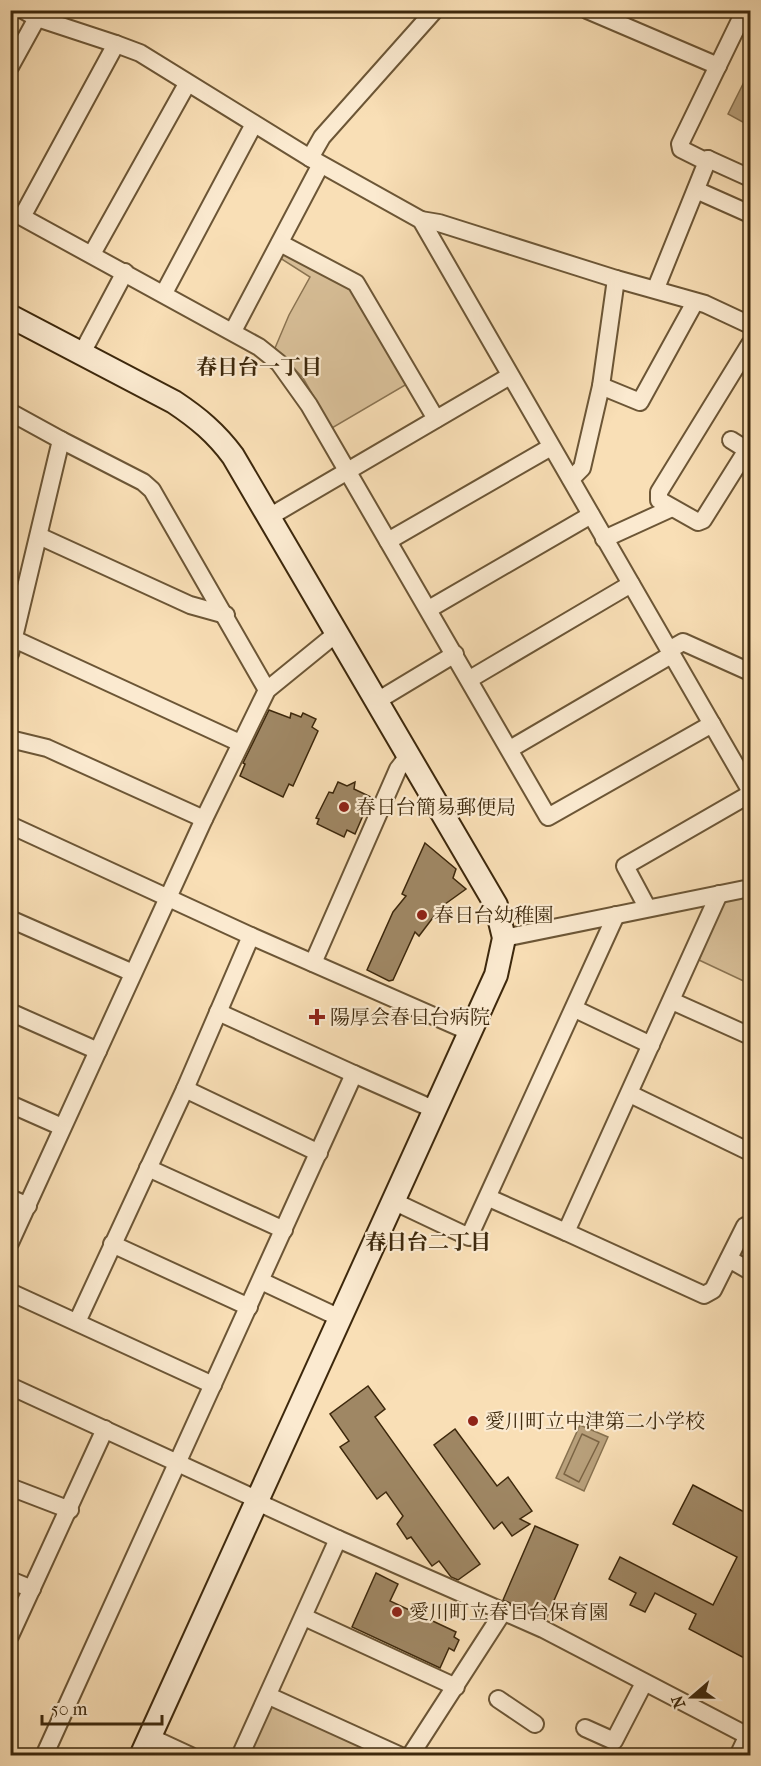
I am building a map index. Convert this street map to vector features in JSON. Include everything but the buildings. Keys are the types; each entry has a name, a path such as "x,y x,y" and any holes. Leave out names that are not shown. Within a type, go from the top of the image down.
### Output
{"street":[{"path":"233,331 280,243 315,162 322,137 435,10"},
{"path":"587,10 718,66"},
{"path":"744,10 680,144 681,149 703,160 708,159 750,178"},
{"path":"10,67 30,14 140,53 315,162 421,220 438,223 616,279 656,288 750,325"},
{"path":"116,44 16,214 233,331 279,363 294,381 348,471 549,817 711,724"},
{"path":"92,254 187,84"},
{"path":"164,293 254,124"},
{"path":"656,288 708,159"},
{"path":"696,190 750,214"},
{"path":"421,220 750,792 625,866 647,907"},
{"path":"280,243 356,283 436,419"},
{"path":"82,353 125,272"},
{"path":"571,479 582,468 601,386 616,279"},
{"path":"601,386 640,402 695,302"},
{"path":"10,316 199,418 218,436 233,456 495,905 504,938 496,975 433,1109 145,1746 191,1755"},
{"path":"731,440 749,447 703,520 698,522 659,500 658,492 750,344"},
{"path":"269,517 510,376"},
{"path":"10,412 142,482 152,490 226,615 267,690"},
{"path":"61,440 12,647 240,743"},
{"path":"388,541 551,447"},
{"path":"604,539 672,508"},
{"path":"429,609 591,515"},
{"path":"39,536 190,605 226,615"},
{"path":"470,679 631,584"},
{"path":"10,1243 204,819 267,690 337,633"},
{"path":"510,749 683,642 750,672"},
{"path":"377,701 455,654"},
{"path":"10,738 47,748 204,819"},
{"path":"313,963 398,769 408,756"},
{"path":"10,825 251,936 470,1032"},
{"path":"504,938 647,907 750,888"},
{"path":"566,1232 719,894"},
{"path":"393,1201 469,1237 489,1198 616,915"},
{"path":"10,919 133,974"},
{"path":"77,1322 251,936"},
{"path":"672,1001 750,1036"},
{"path":"575,1009 651,1045"},
{"path":"10,1012 98,1051"},
{"path":"218,1012 433,1109"},
{"path":"45,1755 354,1074"},
{"path":"184,1089 319,1153"},
{"path":"630,1094 750,1152"},
{"path":"10,1104 62,1127"},
{"path":"148,1168 284,1230"},
{"path":"10,1198 28,1206"},
{"path":"489,1198 704,1295 713,1290 746,1226 750,1229"},
{"path":"112,1244 249,1307"},
{"path":"729,1259 750,1271"},
{"path":"261,1281 340,1318"},
{"path":"10,1292 213,1385"},
{"path":"10,1386 338,1539 543,1629 749,1736 738,1755"},
{"path":"10,1636 70,1510 105,1429"},
{"path":"10,1487 70,1510"},
{"path":"240,1755 338,1539"},
{"path":"10,1580 32,1589"},
{"path":"410,1755 503,1612"},
{"path":"304,1617 456,1687"},
{"path":"590,1736 614,1741 644,1683"},
{"path":"268,1696 401,1755"},
{"path":"498,1699 536,1724"}],"shaded area":[{"path":"284,251 352,289 407,384 332,428 303,378 275,348 289,315 310,277 280,258"},
{"path":"750,896 750,984 699,960 723,901"},
{"path":"272,1705 381,1756 247,1756"}],"water":[{"path":"750,70 750,126 728,114"},
{"path":"580,1425 608,1437 584,1491 556,1478"}],"place":[{"name":"春日台簡易郵便局","path":"344,807"},
{"name":"春日台幼稚園","path":"422,915"},
{"name":"陽厚会春日台病院","path":"317,1017"},
{"name":"愛川町立中津第二小学校","path":"473,1421"},
{"name":"愛川町立春日台保育園","path":"397,1612"}],"district":[{"name":"春日台一丁目","path":"259,367"},
{"name":"春日台二丁目","path":"428,1242"}]}
